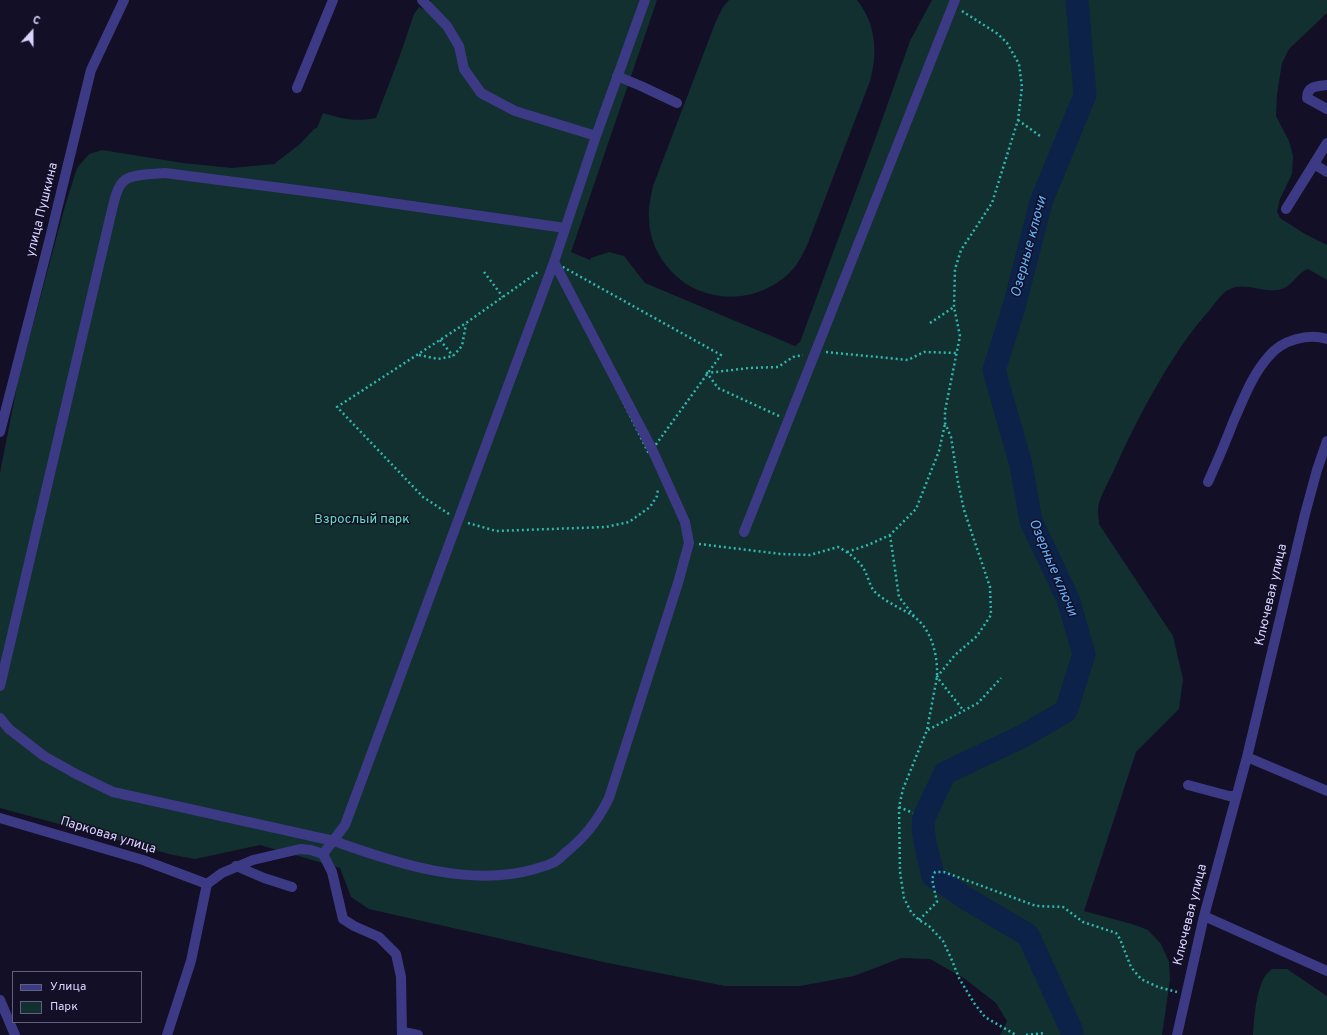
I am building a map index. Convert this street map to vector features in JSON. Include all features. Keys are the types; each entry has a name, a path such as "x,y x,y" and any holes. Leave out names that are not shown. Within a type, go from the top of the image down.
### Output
{"street":[{"name":"улица Пушкина","path":"0,432 2,417 49,242 88,78 124,0"},
{"path":"297,88 333,0"},
{"path":"422,0 447,26 459,46 464,69 481,93 515,111 596,136"},
{"path":"324,854 345,825 457,519 554,262 596,136 644,0"},
{"path":"744,532 954,2"},
{"path":"617,76 677,103"},
{"path":"1327,85 1313,87 1307,94 1308,98 1327,109"},
{"path":"1286,209 1327,142"},
{"path":"1314,164 1327,172"},
{"path":"0,686 111,214 118,191 126,180 138,176 165,173 328,194 565,228"},
{"path":"0,718 9,729 44,756 113,792 334,841 366,853 417,866 457,874 491,875 520,873 553,863 574,846 601,815 609,798 676,590 689,543 685,522 554,262"},
{"path":"1208,482 1248,388 1269,355 1279,347 1304,337 1318,336 1327,339"},
{"name":"Ключевая улица","path":"1177,1035 1185,994 1204,916 1247,757 1307,507 1327,441"},
{"path":"1247,757 1327,791"},
{"path":"1188,785 1229,796 1236,796"},
{"name":"Парковая улица","path":"0,818 143,860 207,884"},
{"path":"167,1035 191,961 207,884 222,873 236,866 253,860 300,849 311,850 324,854 332,872 343,919 354,926 379,937 396,954 401,977 403,1033 418,1035"},
{"path":"236,866 264,878 292,887"},
{"path":"1204,916 1327,971"},
{"path":"0,1000 15,1035"}],"path":[{"path":"847,552 868,545 890,535 916,509 939,451 945,423 945,411 960,336 954,307 955,269 961,250 992,203 1018,120 1022,87 1019,64 1007,43 998,34 977,21 954,2"},
{"path":"1018,120 1040,136"},
{"path":"652,461 651,452 721,355 554,262 419,355 337,407 423,496 457,519 496,531 606,527 629,522 650,507 657,496 659,482"},
{"path":"484,272 503,297"},
{"path":"930,322 954,307"},
{"path":"419,355 438,359 453,356 462,346 466,323"},
{"path":"440,340 453,356"},
{"path":"937,677 955,655 977,636 991,614 990,587 964,510 951,437 945,423"},
{"path":"890,535 899,598 927,631 934,647 937,668 937,677 927,730 903,789 899,807 900,872 904,898 911,912 919,920 929,926 943,942 951,958 958,978 985,1017 1016,1035"},
{"path":"689,543 781,554 810,555 838,547 847,552 865,570 874,590 915,618"},
{"path":"937,677 963,710"},
{"path":"927,730 978,703 1001,678"},
{"path":"899,807 913,813"},
{"path":"919,920 937,902 932,879 935,872 944,872 1036,906 1062,907 1083,922 1116,933 1120,939 1131,967 1141,979 1158,987 1185,994"},
{"path":"1026,1035 1045,1033"}],"green space":[{"name":"Взрослый парк","path":"431,0 657,0 571,252 590,260 591,258 609,252 624,256 645,283 795,346 800,342 910,41 932,0 1327,0 1327,13 1289,49 1282,63 1277,94 1276,116 1289,141 1293,156 1292,174 1280,199 1277,211 1280,218 1305,234 1327,245 1327,280 1308,269 1282,289 1268,290 1240,286 1226,291 1198,324 1172,360 1160,380 1129,439 1098,505 1099,524 1173,636 1183,679 1179,709 1136,752 1084,911 1148,930 1161,944 1169,962 1170,980 1162,1035 1000,1035 1007,1021 996,1003 965,979 930,959 901,958 854,976 800,986 725,986 608,963 369,909 351,897 340,868 260,845 195,859 173,855 0,808 0,473 19,376 65,206 77,168 89,154 102,150 183,163 232,168 274,164 300,144 314,129 317,128 323,113 349,119 362,120 376,118 414,14 419,7 427,11"},
{"path":"729,0 857,0 868,19 874,39 874,60 870,81 808,243 801,257 793,269 780,281 749,295 732,297 699,291 684,282 671,271 662,260 655,247 649,226 650,202 653,186 716,21 723,7"},
{"path":"1272,969 1287,969 1327,996 1327,1035 1253,1035 1259,989 1265,976"}],"waterway":[{"name":"Озерные ключи","path":"1072,1035 1071,1029 1028,935 967,899 933,876 923,829 924,817 945,773 1023,736 1066,711 1084,654 1068,599 1031,521 1021,465 994,370 1014,307 1041,202 1085,95 1077,0"}]}
